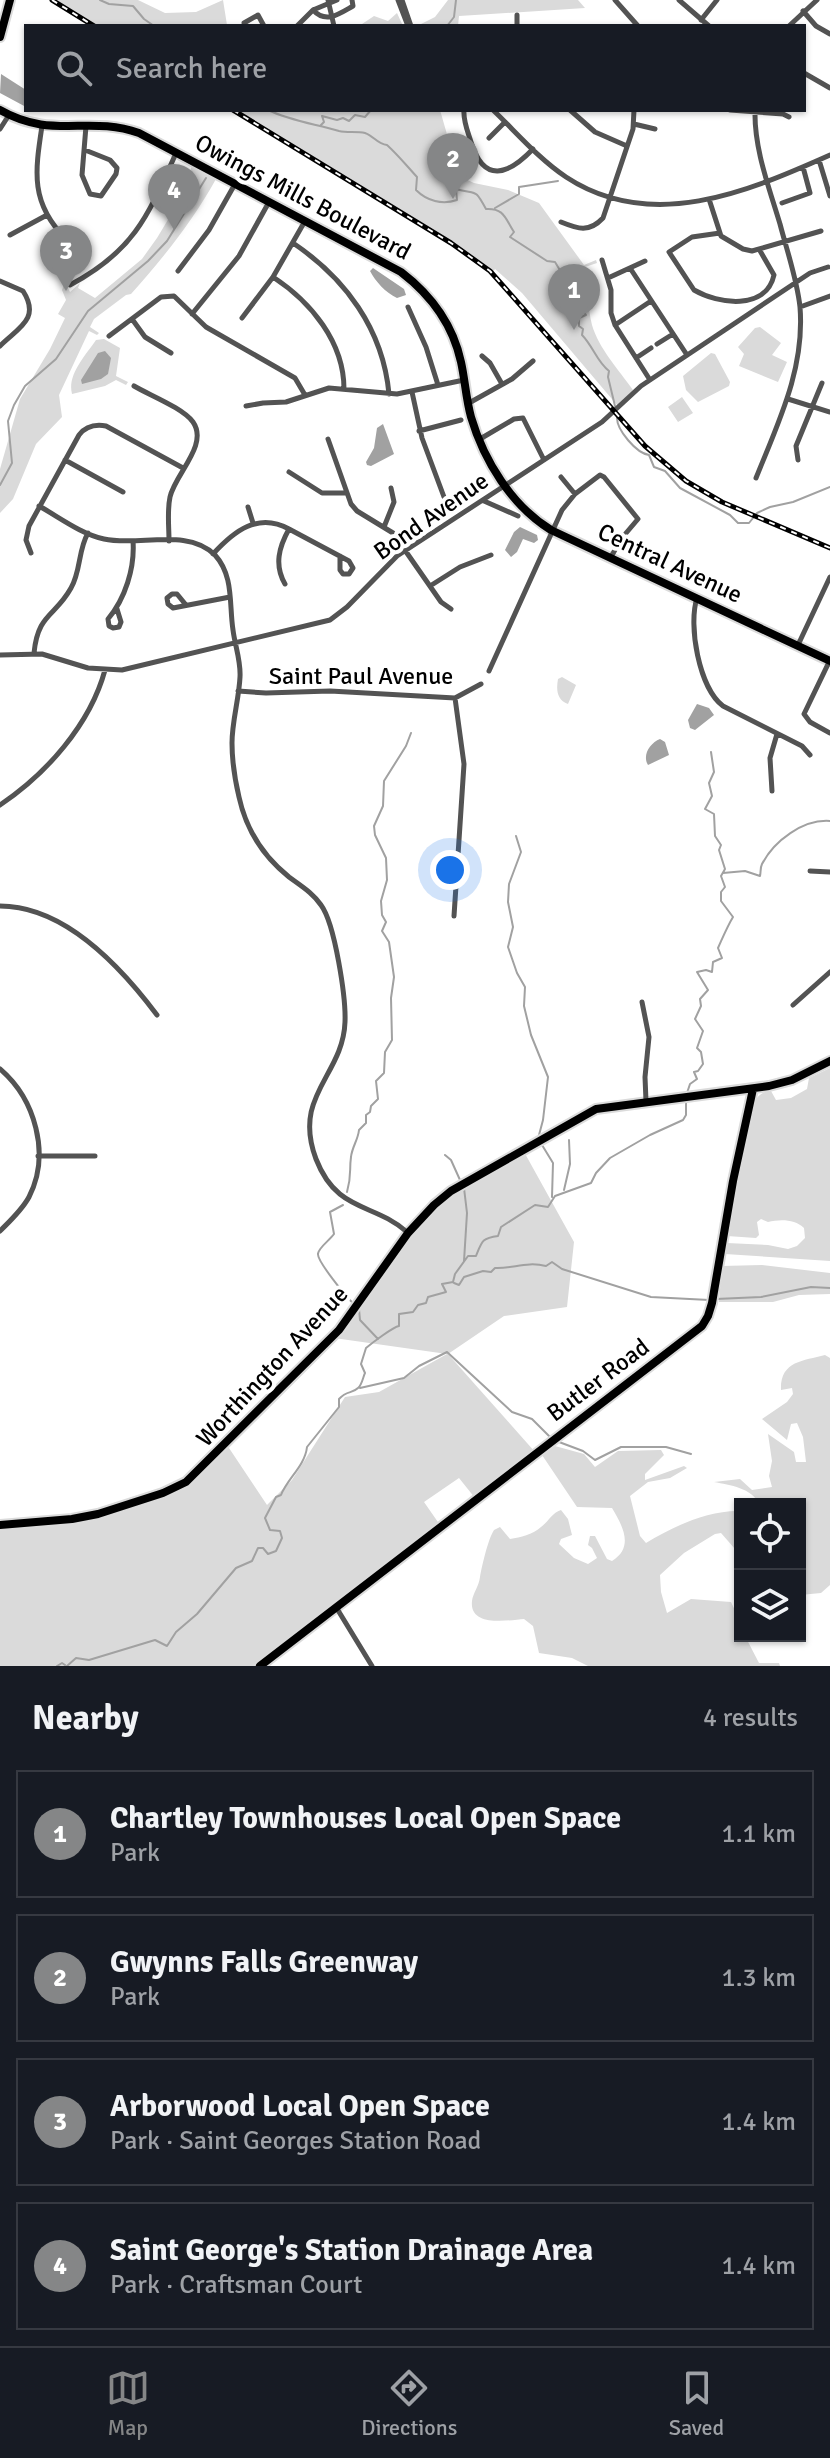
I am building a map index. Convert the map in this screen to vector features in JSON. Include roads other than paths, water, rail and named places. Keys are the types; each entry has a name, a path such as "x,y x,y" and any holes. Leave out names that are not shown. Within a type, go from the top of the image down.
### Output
{"main road":[{"path":"0,37 10,0"},
{"name":"Owings Mills Boulevard","path":"0,110 42,126 105,125 131,130 394,267 419,286 437,307 451,333 480,439 505,487"},
{"name":"Central Avenue","path":"505,487 524,509 551,530 830,661"},
{"path":"753,1089 792,1080 830,1061"},
{"name":"Worthington Avenue","path":"0,1525 98,1514 163,1493 186,1482 339,1330 426,1212 451,1191 577,1118 602,1107 753,1089"},
{"name":"Butler Road","path":"260,1666 702,1326 712,1303 735,1168 753,1089"}],"street":[{"path":"299,24 313,10 328,1 337,0"},
{"path":"313,10 321,17 332,17 353,6 352,0"},
{"path":"396,0 409,24"},
{"path":"615,0 636,24"},
{"path":"679,0 706,24"},
{"path":"701,20 717,0"},
{"path":"791,24 817,0"},
{"path":"328,1 334,24"},
{"path":"803,11 816,26 830,34"},
{"path":"244,24 258,15 263,24"},
{"path":"517,15 517,24"},
{"path":"806,74 830,88"},
{"path":"464,112 476,156 485,168 495,172 507,170 533,149"},
{"path":"495,112 533,149 573,181 611,198 662,206 709,199 768,182 830,155"},
{"path":"572,112 595,132 627,146"},
{"path":"561,222 580,229 591,227 603,218 634,124 634,112"},
{"path":"755,112 758,147 800,307 798,355 788,399 756,478"},
{"path":"764,112 789,117"},
{"path":"0,129 9,115"},
{"path":"489,138 505,122"},
{"path":"634,124 655,129"},
{"path":"42,126 36,179 40,201 66,239"},
{"path":"85,150 110,160 117,168 101,196 90,194 83,183 86,126"},
{"path":"70,285 106,262 136,234 152,208 176,152"},
{"path":"819,160 830,196"},
{"path":"782,203 810,193 803,167"},
{"path":"178,271 209,230 235,183"},
{"path":"709,199 720,233 743,249 759,249 821,231"},
{"path":"192,314 239,256 270,201"},
{"path":"10,235 47,215"},
{"path":"242,318 273,277 305,220"},
{"path":"720,233 692,237 669,252 697,291 739,303 755,297 771,284 774,275 759,249"},
{"path":"293,243 322,263 356,303 381,353 389,394"},
{"path":"602,260 615,325 650,380"},
{"path":"608,278 645,261"},
{"name":"Bond Avenue","path":"0,655 34,653 105,670 137,668 176,655 330,620 405,551 602,422 650,380 687,355 810,273 828,267"},
{"path":"630,268 687,355"},
{"path":"273,277 299,296 320,320 339,356 344,389"},
{"path":"0,281 23,291 29,307 24,325 2,343 0,335"},
{"path":"109,336 165,296 178,298 214,332 295,378 305,395"},
{"path":"800,307 830,296"},
{"path":"755,297 761,306"},
{"path":"615,325 651,301"},
{"path":"408,307 430,357 438,385"},
{"path":"132,319 148,340 171,353"},
{"path":"657,344 673,334"},
{"path":"636,358 651,348"},
{"path":"482,356 490,363 502,384"},
{"path":"468,404 533,361"},
{"path":"246,406 286,402 324,389 389,394 464,380"},
{"path":"798,460 796,446 822,383"},
{"path":"134,386 184,414 194,423 197,440 169,502 169,541"},
{"path":"412,392 419,431 444,497"},
{"path":"788,399 830,412"},
{"path":"480,439 514,419 523,418 544,460"},
{"path":"419,431 461,420"},
{"path":"31,553 26,540 27,531 82,431 101,425 183,468"},
{"path":"328,439 345,493 357,511 393,533 441,602 451,609"},
{"path":"65,460 123,492"},
{"path":"289,472 322,493 345,493"},
{"path":"561,477 575,494 596,477 602,476 636,515 637,522 621,539 611,557"},
{"path":"384,527 394,502 391,488"},
{"name":"Saint Paul Avenue","path":"489,671 551,530 575,494"},
{"path":"483,501 518,516"},
{"path":"39,506 88,533 110,541 195,543 213,554 226,573 240,667 232,753 246,819 265,853 323,907 334,939 345,1023 339,1051 313,1102 310,1128 315,1154 326,1178 346,1199 393,1221 408,1233"},
{"path":"248,507 253,523"},
{"path":"213,554 231,536 253,523 268,523 289,529 340,556"},
{"path":"285,584 278,556 289,529"},
{"path":"34,653 39,626 74,583 82,545 88,533"},
{"path":"117,609 133,566 133,541"},
{"path":"430,586 460,567 491,555"},
{"path":"798,645 830,577"},
{"path":"186,605 230,597"},
{"path":"697,597 693,620 709,693 723,706 802,746 810,755"},
{"path":"830,661 804,714 810,722 830,733"},
{"path":"0,805 31,781 58,753 77,727 100,686 105,670"},
{"name":"Saint Paul Avenue","path":"238,691 330,691 455,698 481,684"},
{"path":"454,916 464,764 455,698"},
{"path":"772,791 770,758 777,734"},
{"path":"810,871 830,872"},
{"path":"0,906 27,908 55,920 109,959 157,1015"},
{"path":"793,1005 830,972"},
{"path":"642,1002 649,1037 646,1101"},
{"path":"0,1069 31,1114 37,1129 38,1156 30,1194 0,1231"},
{"path":"38,1156 95,1156"},
{"path":"336,1607 372,1666"}],"waterway":[{"path":"100,0 133,6 151,24"},
{"path":"449,24 454,17 456,0"},
{"path":"273,112 339,131 368,134 387,145 402,160 417,177 416,190 425,197 440,202 457,200 456,189 474,193 486,209 500,212 514,232 510,237 547,261 555,262 570,287 581,291 586,300 578,304 586,315 579,318 579,326 583,329 582,335 609,371 615,406"},
{"path":"321,125 324,122 322,116 349,121 355,115 365,117 369,112"},
{"path":"0,485 12,463 8,421 25,386 56,359 88,311 167,241 206,178"},
{"path":"495,208 519,194 519,187 558,181"},
{"path":"617,418 633,446 649,455 654,467 665,471 680,488 730,515 738,523 749,523 757,513 770,507 793,502 830,487"},
{"path":"347,1192 353,1150 359,1130 366,1123 366,1115 378,1099 376,1081 384,1073 385,1052 392,1040 394,977 389,942 382,931 386,922 381,901 387,880 386,858 374,826 383,806 384,781 411,733"},
{"path":"687,1093 690,1084 697,1079 694,1072 703,1064 697,1048 703,1031 695,1019 701,1006 700,999 708,990 697,972 712,972 713,962 722,958 718,948 733,917 721,901 721,892 725,887 721,876 725,869 719,850 721,845 715,836 714,814 705,809 712,796 709,783 714,772 711,752"},
{"path":"723,873 745,871 760,876 767,855 790,833 810,824 830,821"},
{"path":"516,836 521,852 509,884 508,902 513,927 508,947 525,987 524,1006 531,1035 548,1077 539,1135"},
{"path":"67,1666 76,1658 89,1660 155,1640 167,1646 176,1632 197,1614 236,1568 252,1561 258,1548 263,1548 268,1554 276,1551 282,1538 280,1531 270,1530 265,1518 299,1466 307,1447 339,1407 339,1399 360,1385 365,1373 361,1364 366,1348 399,1326 399,1314 413,1312 418,1305 426,1303 428,1297 446,1292 442,1284 453,1282 468,1256 476,1256 483,1241 498,1236 501,1227 535,1205 548,1207 555,1196 591,1183 610,1158 683,1120 686,1101"},
{"path":"564,1190 570,1164 569,1140"},
{"path":"542,1145 553,1163 552,1197"},
{"path":"445,1155 451,1160 460,1180"},
{"path":"464,1188 467,1213 464,1261"},
{"path":"343,1205 330,1212 334,1234 318,1254 327,1271 354,1304"},
{"path":"454,1283 459,1285 464,1277 483,1271 491,1272 495,1268 532,1264 546,1266 552,1262 562,1269 651,1297 709,1300"},
{"path":"716,1299 761,1297 811,1287 830,1288"},
{"path":"359,1309 360,1320 378,1339"},
{"path":"360,1388 404,1378 419,1366 447,1352 512,1412 532,1419 550,1437"},
{"path":"559,1442 583,1451 595,1460 621,1447 666,1447 691,1454"},
{"path":"57,1666 65,1665"}],"railway":[{"path":"52,0 91,24"},
{"path":"236,112 451,243 490,271 645,446 686,481 722,502 830,548"}],"place":[{"name":"Gwynns Falls Greenway","path":"453,199"},
{"name":"Saint George's Station Drainage Area","path":"174,230"},
{"name":"Arborwood Local Open Space","path":"66,291"},
{"name":"Chartley Townhouses Local Open Space","path":"574,330"}]}
